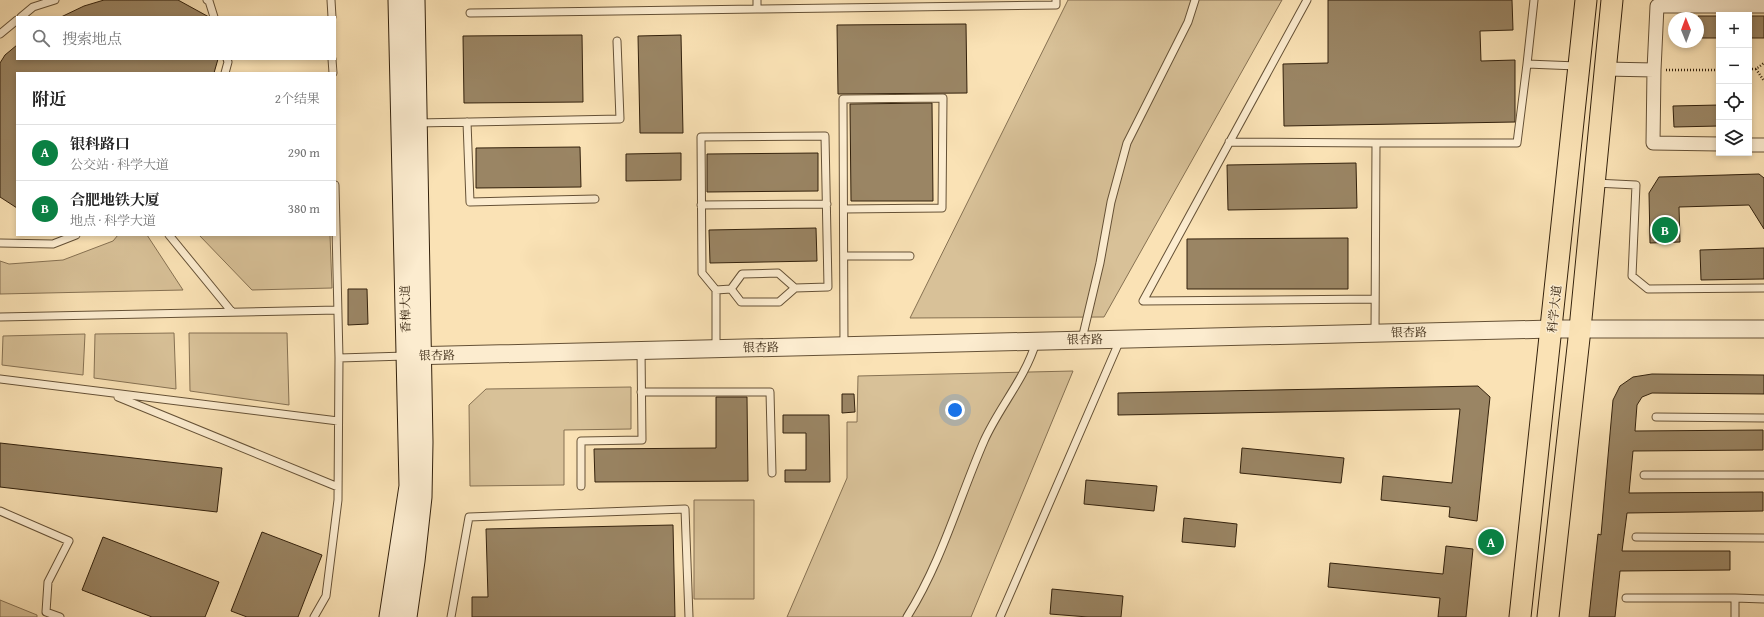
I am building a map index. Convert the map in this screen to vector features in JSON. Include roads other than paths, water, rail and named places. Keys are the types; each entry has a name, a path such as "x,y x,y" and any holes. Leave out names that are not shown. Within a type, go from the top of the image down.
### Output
{"main road":[{"name":"香樟大道","path":"398,0 422,497 407,617"},
{"name":"香樟大道","path":"389,617 409,486 414,355 417,123 415,0"},
{"name":"科学大道","path":"1520,617 1586,0"},
{"path":"1548,617 1580,329 1612,0"}],"street":[{"path":"1716,144 1653,144 1657,6 1764,6"},
{"path":"1605,70 1654,70"},
{"path":"1752,145 1764,145"},
{"name":"银杏路","path":"414,355 1552,329 1764,329"}],"lane":[{"path":"22,16 33,7 55,0"},
{"path":"207,0 209,1 214,16"},
{"path":"331,0 332,16"},
{"path":"757,0 757,9"},
{"path":"470,13 1056,5 1056,0"},
{"path":"1082,339 1100,263 1111,202 1127,143 1188,22 1195,0"},
{"path":"1307,0 1143,301 1375,299"},
{"path":"1230,142 1518,143 1534,0"},
{"path":"0,34 16,21"},
{"path":"417,123 620,119 617,41"},
{"path":"225,72 227,60"},
{"path":"332,60 333,72"},
{"path":"1527,64 1579,66"},
{"path":"844,209 942,208 943,98 843,100 844,345"},
{"path":"467,122 470,202 595,199"},
{"path":"716,348 716,290 702,273 701,137 825,136 828,287 795,288 779,302 741,302 731,289"},
{"path":"1375,333 1376,143"},
{"path":"1594,183 1636,186 1632,276 1648,289 1764,288"},
{"path":"701,205 827,204"},
{"path":"314,617 326,596 338,487 338,310 336,227"},
{"path":"0,244 53,244 73,236"},
{"path":"170,236 232,312"},
{"path":"844,256 910,256"},
{"path":"716,290 731,289 742,274 778,273 795,288"},
{"path":"0,317 338,310"},
{"path":"1000,617 1121,338"},
{"path":"908,617 923,593 944,548 984,440 1030,360 1036,340"},
{"path":"582,486 581,441 642,440 641,350"},
{"path":"338,358 414,355"},
{"path":"0,379 338,421"},
{"path":"641,392 770,392 772,473"},
{"path":"109,393 338,487"},
{"path":"1656,417 1764,418"},
{"path":"1644,475 1764,476"},
{"path":"451,617 469,517 685,509 689,617"},
{"path":"0,512 69,541 48,582 46,612 60,617"},
{"path":"1636,536 1764,538"},
{"path":"1626,598 1764,598"},
{"path":"1734,598 1735,617"}],"place":[{"name":"合肥地铁大厦","path":"1665,230"},
{"name":"银科路口","path":"1491,542"}]}
